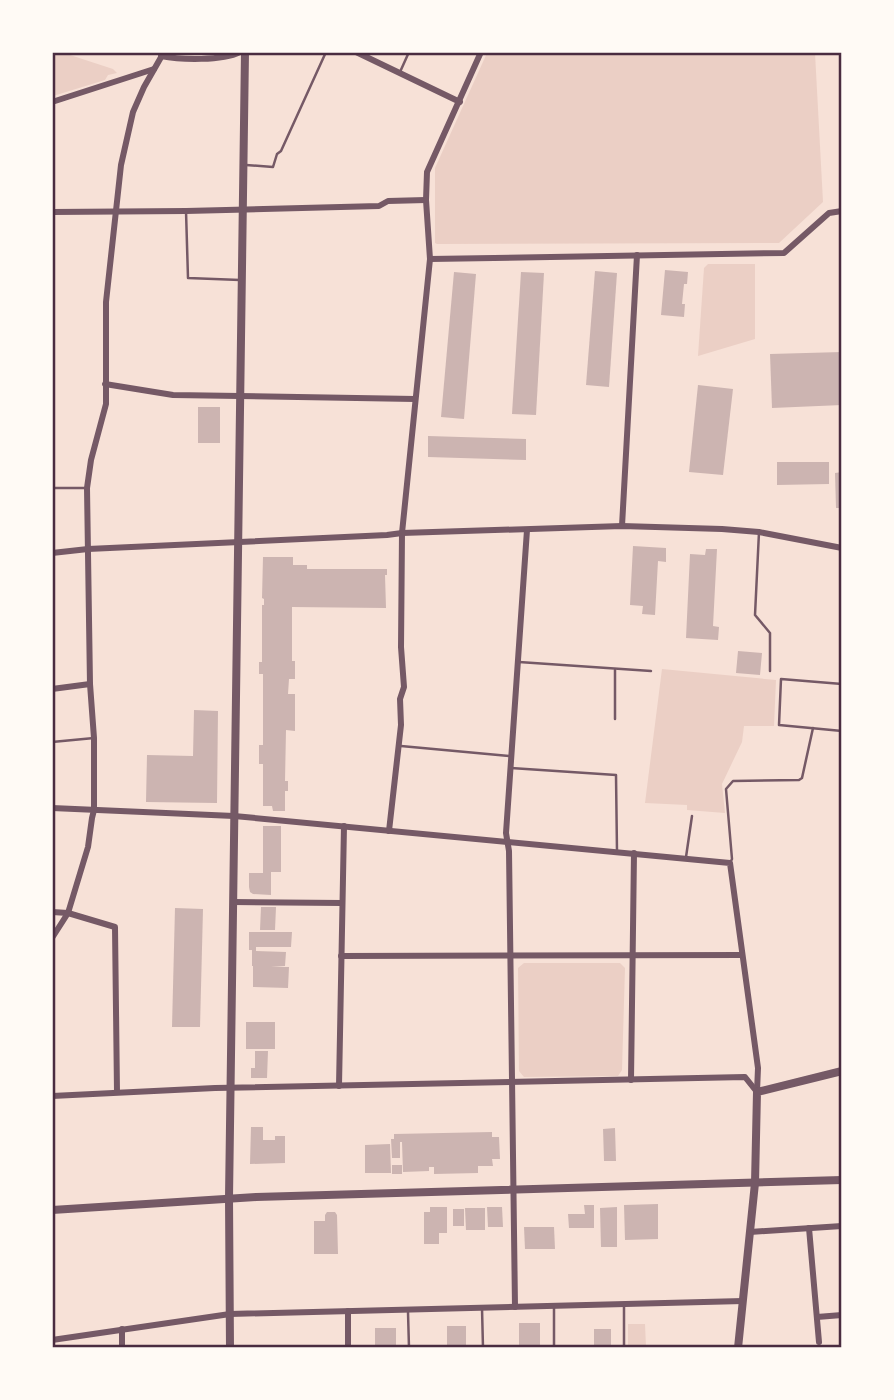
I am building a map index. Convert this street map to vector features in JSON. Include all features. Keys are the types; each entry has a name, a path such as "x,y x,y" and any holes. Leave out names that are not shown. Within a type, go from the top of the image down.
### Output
{"street":[{"path":"52,938 68,913 88,847 94,810 87,488 91,460 106,404 106,302 121,165 133,112 162,54 204,58 242,52 243,209 229,1198 230,1348"},
{"path":"356,52 460,102"},
{"path":"389,831 401,725 400,699 404,687 401,647 402,533 430,259 427,172 460,102 478,54"},
{"path":"52,102 154,68"},
{"path":"52,212 379,205 388,201 426,200"},
{"path":"430,259 784,253 829,213 842,211"},
{"path":"622,526 637,255"},
{"path":"105,384 173,395 415,399"},
{"path":"52,553 402,533 622,526 722,528 759,532 842,548"},
{"path":"516,1307 509,852 506,833 527,530"},
{"path":"52,688 90,684"},
{"path":"52,808 234,816 730,863 758,1068 755,1183 738,1348"},
{"path":"339,1086 344,826"},
{"path":"631,1080 634,853"},
{"path":"233,902 342,903"},
{"path":"52,912 68,913 116,927 117,1092"},
{"path":"341,956 742,955"},
{"path":"757,1092 842,1071"},
{"path":"52,1096 231,1088 746,1077 757,1092"},
{"path":"52,1210 229,1198 842,1180"},
{"path":"750,1232 842,1226"},
{"path":"809,1228 819,1342"},
{"path":"52,1340 230,1314 743,1301"},
{"path":"348,1311 348,1348"},
{"path":"817,1317 842,1315"},
{"path":"122,1329 122,1348"}],"lane":[{"path":"243,164 273,167 327,52"},
{"path":"400,72 408,52"},
{"path":"186,211 188,278 241,280"},
{"path":"52,488 87,488"},
{"path":"759,532 755,615 770,633 770,671"},
{"path":"519,662 651,671"},
{"path":"615,668 615,719"},
{"path":"842,684 781,679 779,725 842,731"},
{"path":"730,863 732,859 726,789 733,781 802,778 813,728"},
{"path":"52,741 94,738"},
{"path":"399,746 512,757"},
{"path":"512,768 616,775 617,852"},
{"path":"686,859 692,816"},
{"path":"624,1304 624,1348"},
{"path":"554,1306 554,1348"},
{"path":"482,1308 483,1348"},
{"path":"408,1309 409,1348"}],"shaded area":[{"path":"53,52 113,69 117,73 108,75 105,80 53,96"},
{"path":"487,53 815,53 823,202 779,243 437,244 435,168"},
{"path":"708,264 755,264 755,339 698,356 704,268"},
{"path":"662,669 776,680 774,726 744,726 742,742 722,784 725,813 687,810 687,805 645,803"},
{"path":"524,963 620,963 625,968 622,1070 618,1076 524,1077 519,1071 518,968"},
{"path":"628,1324 645,1324 646,1347 628,1347"}],"building":[{"path":"665,270 688,272 682,304 685,304 684,317 661,315"},
{"path":"595,271 617,273 609,387 586,385"},
{"path":"454,272 476,274 464,419 441,417"},
{"path":"521,272 544,273 536,415 512,414"},
{"path":"842,352 842,405 772,408 770,354"},
{"path":"698,385 733,389 723,475 689,472"},
{"path":"198,407 220,407 220,443 198,443"},
{"path":"428,436 526,439 526,460 428,457"},
{"path":"777,462 829,462 829,484 777,485"},
{"path":"842,472 842,508 836,508 835,473"},
{"path":"633,546 666,548 666,562 658,561 655,615 642,614 643,606 630,605"},
{"path":"706,549 717,549 713,626 719,627 718,640 686,638 690,554 705,555"},
{"path":"263,557 293,557 293,565 307,565 307,569 387,569 386,608 292,607 292,661 295,661 295,679 289,679 288,694 295,694 295,731 286,730 285,781 288,781 288,791 285,791 285,811 273,811 272,806 263,806 263,764 259,764 259,745 263,745 263,674 259,674 259,662 262,662"},
{"path":"738,651 762,653 760,675 736,673"},
{"path":"194,710 218,711 217,803 146,802 147,755 193,756"},
{"path":"263,826 281,826 281,872 271,872 271,895 253,894 249,887 249,873 263,873"},
{"path":"261,907 276,907 275,930 260,930"},
{"path":"175,908 203,909 200,1027 172,1027"},
{"path":"249,932 292,932 291,947 256,947 256,951 286,952 285,966 271,967 289,967 288,988 253,987"},
{"path":"246,1022 275,1022 275,1049 246,1049"},
{"path":"255,1051 268,1051 267,1078 251,1078 251,1068 255,1068"},
{"path":"251,1127 263,1127 263,1140 275,1140 275,1136 285,1136 285,1163 250,1164"},
{"path":"615,1128 616,1161 604,1161 603,1129"},
{"path":"492,1132 492,1137 499,1137 500,1159 492,1159 493,1166 478,1166 478,1173 434,1174 434,1167 429,1167 429,1171 403,1172 402,1142 400,1158 392,1158 391,1139 394,1139 394,1134"},
{"path":"390,1144 391,1173 365,1173 365,1145"},
{"path":"392,1165 402,1165 402,1174 392,1174"},
{"path":"658,1204 658,1239 625,1240 624,1205"},
{"path":"584,1205 594,1205 594,1228 569,1228 568,1214 585,1214"},
{"path":"430,1207 447,1207 447,1233 439,1233 439,1244 424,1244 424,1212 430,1212"},
{"path":"487,1207 502,1207 503,1227 488,1227"},
{"path":"617,1207 617,1247 601,1247 600,1208"},
{"path":"465,1208 485,1208 485,1230 466,1230"},
{"path":"453,1209 464,1209 464,1226 453,1226"},
{"path":"327,1212 335,1212 337,1215 338,1254 314,1254 314,1221 325,1221"},
{"path":"524,1227 554,1227 555,1249 525,1249"},
{"path":"519,1323 540,1323 540,1348 519,1348"},
{"path":"447,1326 466,1326 466,1348 447,1348"},
{"path":"375,1328 396,1328 396,1348 375,1348"},
{"path":"594,1329 611,1329 611,1348 594,1348"}]}
